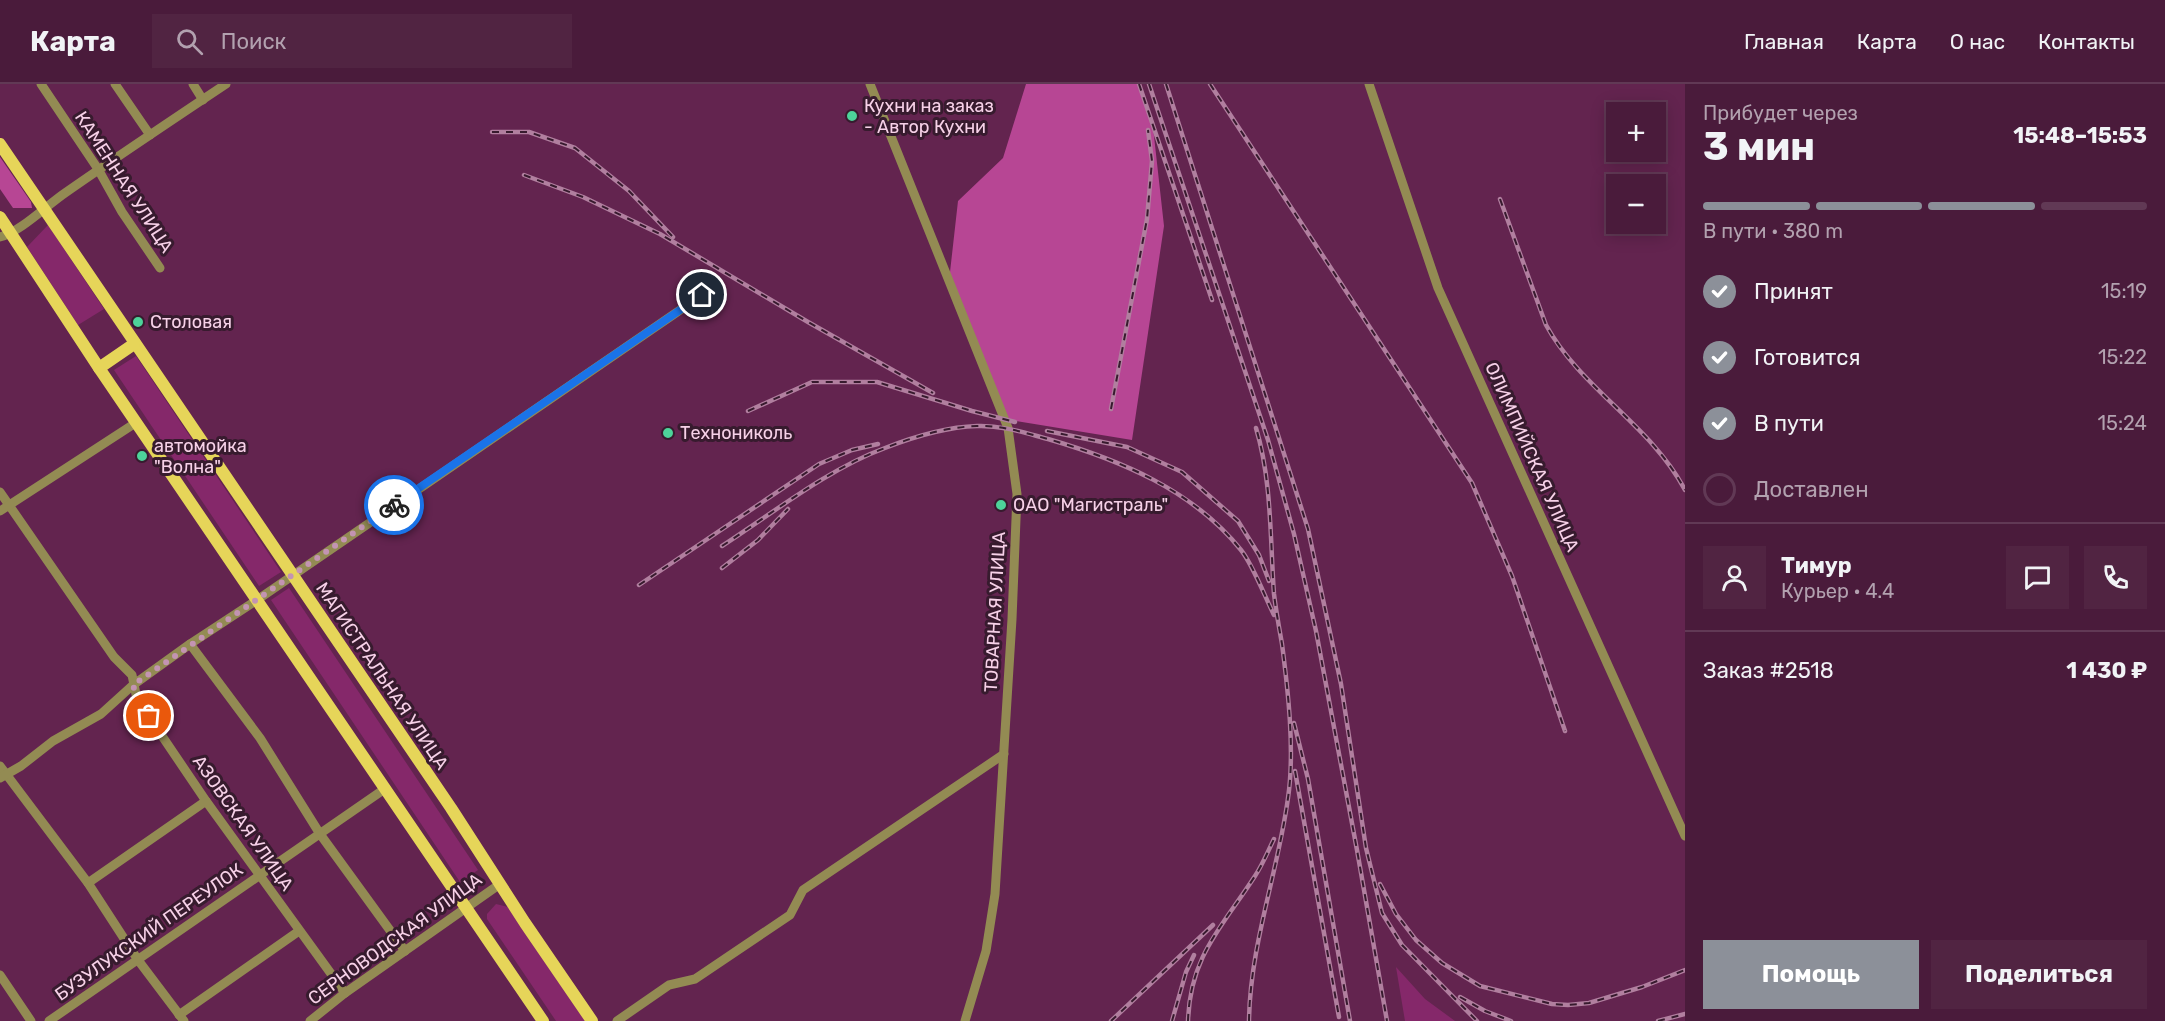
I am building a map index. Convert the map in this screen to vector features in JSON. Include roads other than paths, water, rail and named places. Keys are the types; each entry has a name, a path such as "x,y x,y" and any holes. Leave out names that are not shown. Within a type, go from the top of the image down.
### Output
{"main road":[{"name":"МАГИСТРАЛЬНАЯ УЛИЦА","path":"0,144 291,576 451,808 592,1021"},
{"path":"0,218 6,235 137,422 543,1021"},
{"path":"99,368 134,344"}],"street":[{"name":"КАМЕННАЯ УЛИЦА","path":"41,84 160,268"},
{"path":"115,84 150,135"},
{"path":"193,84 203,100"},
{"path":"6,235 98,169 226,84"},
{"name":"ТОВАРНАЯ УЛИЦА","path":"870,84 1008,428 1017,494 1012,619 995,894 986,951 965,1021"},
{"name":"ОЛИМПИЙСКАЯ УЛИЦА","path":"1369,84 1438,288 1685,836"},
{"path":"299,931 182,1018 138,960 88,883 2,772 21,766 53,741 101,714 133,685 190,644 702,295"},
{"path":"0,511 137,422"},
{"name":"АЗОВСКАЯ УЛИЦА","path":"0,492 114,657 132,675 137,699 206,801 345,993"},
{"path":"190,644 260,738 320,834 405,951"},
{"path":"617,1021 669,985 695,979 790,915 803,890 1004,754"},
{"name":"БУЗУЛУКСКИЙ ПЕРЕУЛОК","path":"49,1021 386,788"},
{"path":"88,883 206,801"},
{"name":"СЕРНОВОДСКАЯ УЛИЦА","path":"310,1021 345,993 500,884"},
{"path":"0,975 31,1021"}],"railway":[{"path":"1139,84 1212,300"},
{"path":"1149,84 1268,440 1294,534 1316,631 1387,1021"},
{"path":"1166,84 1308,529 1341,684 1366,848 1382,913 1402,945 1477,1021"},
{"path":"1210,84 1472,483 1512,576 1565,731"},
{"path":"1111,409 1147,219 1152,161 1148,130"},
{"path":"492,132 529,132 575,148 629,191 673,237"},
{"path":"524,175 583,197 660,234 933,393"},
{"path":"1500,199 1546,325 1578,369 1654,446 1671,467 1685,490"},
{"path":"748,411 812,382 877,382 1015,422"},
{"path":"722,546 801,492 864,457 907,440 942,430 977,426 995,427 1075,447 1128,468 1178,494 1201,510 1241,550 1274,615"},
{"path":"1249,1021 1254,964 1283,826 1291,761 1288,701 1274,594 1268,489 1256,428"},
{"path":"1047,431 1127,447 1182,472 1238,521 1259,555 1269,581"},
{"path":"639,585 819,464 852,450 878,444"},
{"path":"722,568 758,540 788,509"},
{"path":"1294,723 1308,779 1350,1021"},
{"path":"1295,771 1339,1017"},
{"path":"1188,1021 1190,998 1201,960 1258,871 1274,839"},
{"path":"1380,884 1396,914 1416,940 1442,963 1480,986 1552,1004 1568,1005 1589,1003 1642,987 1685,970"},
{"path":"1111,1021 1213,925"},
{"path":"1172,1021 1186,972 1194,955"},
{"path":"1460,997 1485,1011 1511,1021"},
{"path":"1658,1021 1685,1014"}],"place":[{"name":"Кухни на заказ - Автор Кухни","path":"852,116"},
{"name":"Столовая","path":"138,322"},
{"name":"Технониколь","path":"668,433"},
{"name":"автомойка \"Волна\"","path":"142,456"},
{"name":"ОАО \"Магистраль\"","path":"1001,505"}]}
